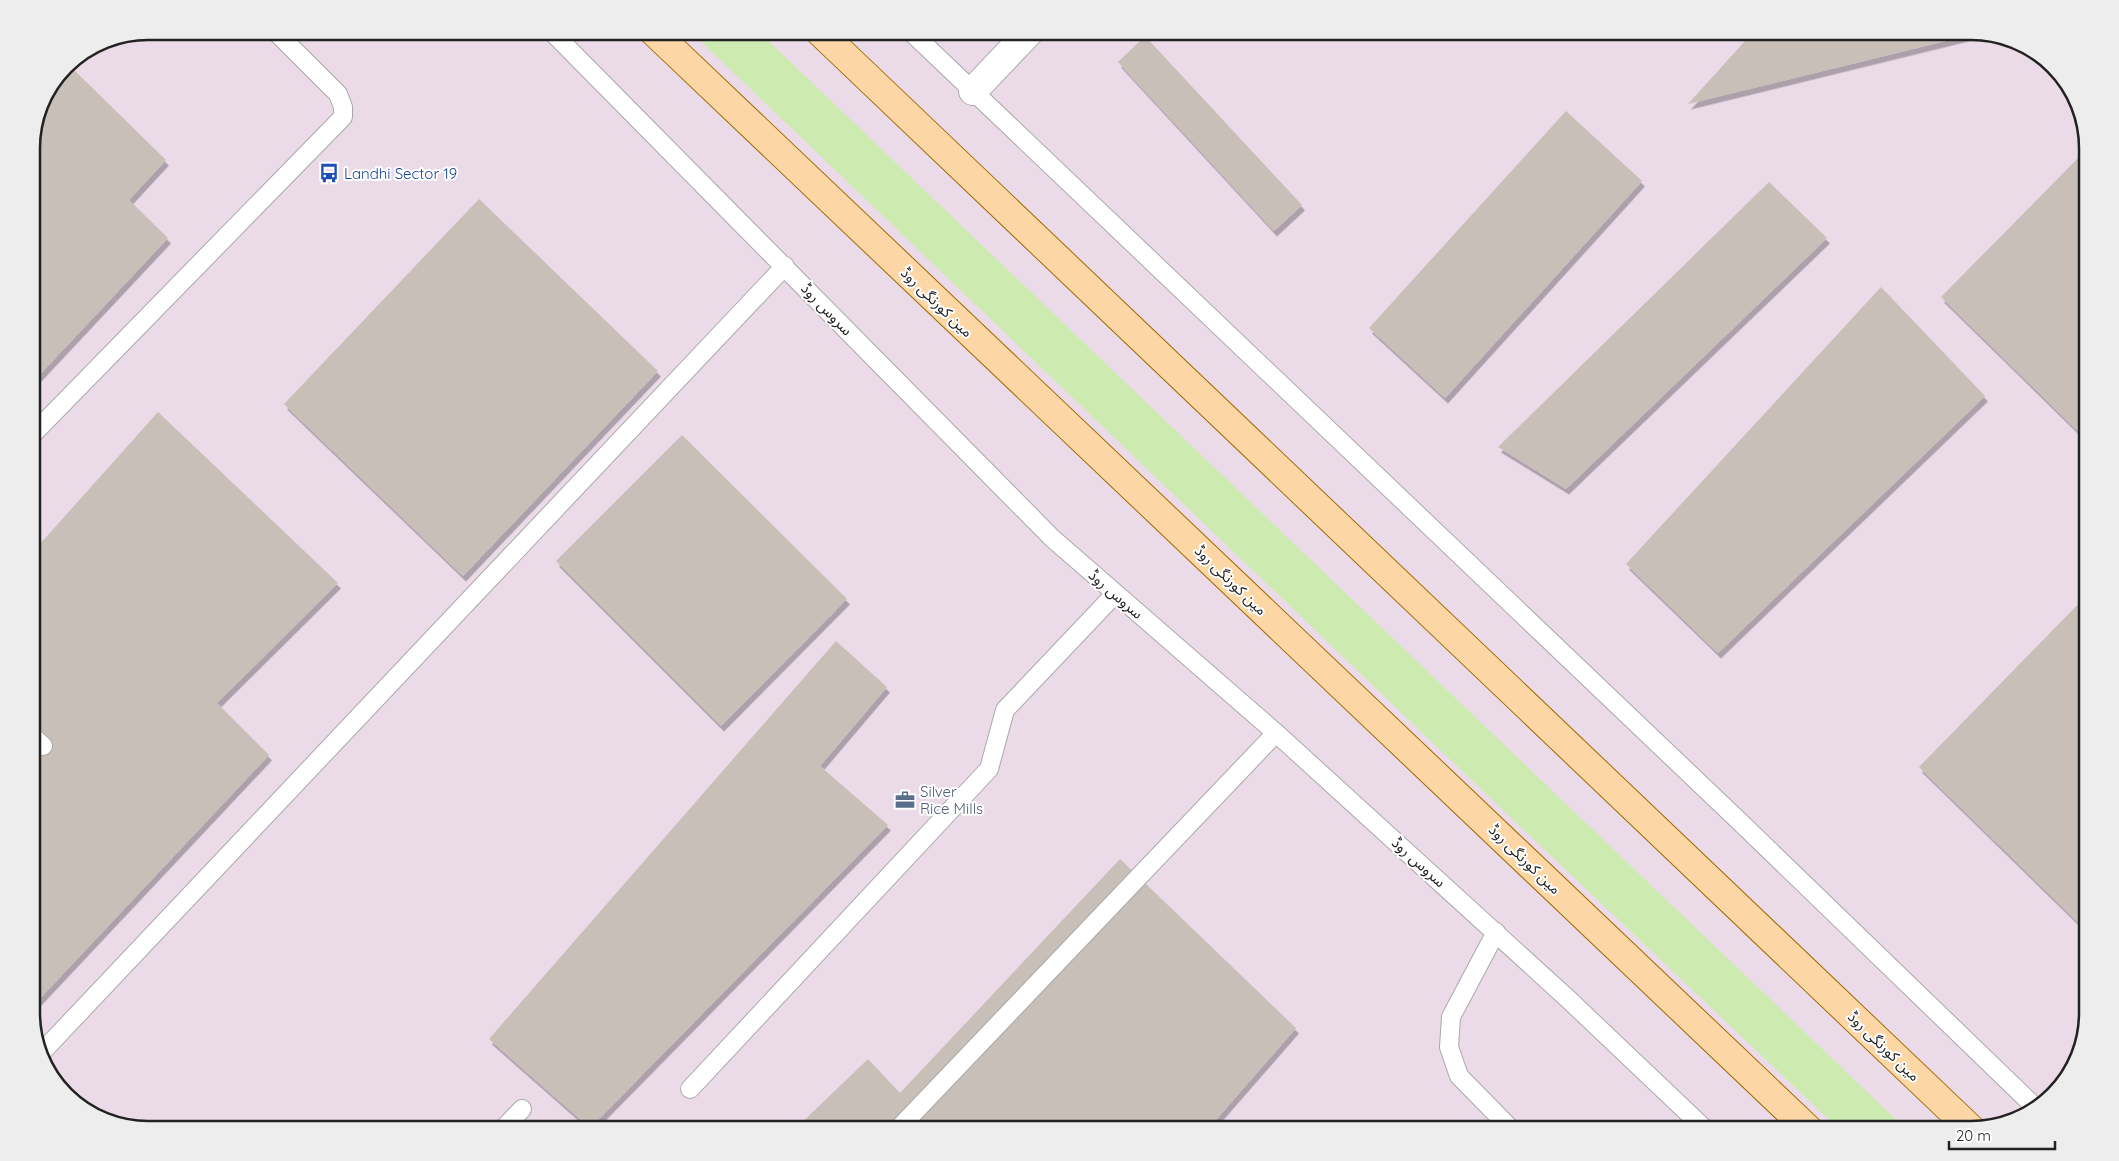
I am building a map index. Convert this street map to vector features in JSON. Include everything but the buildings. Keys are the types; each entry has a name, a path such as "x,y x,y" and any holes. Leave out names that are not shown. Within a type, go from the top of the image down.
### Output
{"main road":[{"name":"مین کورنگی روڈ","path":"662,40 1800,1121"},
{"name":"مین کورنگی روڈ","path":"828,40 1963,1121"}],"street":[{"path":"973,91 1021,40"}],"lane":[{"path":"40,428 343,117 343,107 338,94 284,40"},
{"name":"سروس روڈ","path":"560,40 1052,538 1276,733 1496,932 1696,1121"},
{"path":"919,40 1738,820 2031,1103"},
{"path":"46,1048 785,266"},
{"path":"690,1089 989,769 1005,710 1115,594"},
{"path":"906,1121 1276,733"},
{"path":"1496,932 1451,1018 1449,1047 1459,1076 1503,1121"},
{"path":"511,1121 522,1109"}],"shaded area":[{"path":"1971,40 1992,42 2019,51 2042,67 2061,88 2073,113 2079,141 2079,1013 2077,1034 2068,1061 2052,1084 2025,1107 1999,1117 1971,1121 148,1121 127,1119 100,1110 77,1094 58,1073 46,1048 40,1020 40,141 48,107 62,82 82,62 100,51 134,41"}],"green space":[{"path":"699,40 767,40 1898,1121 1831,1121 1505,812"}],"place":[{"name":"Landhi Sector 19","path":"329,173"},
{"name":"Silver Rice Mills","path":"905,800"}]}
